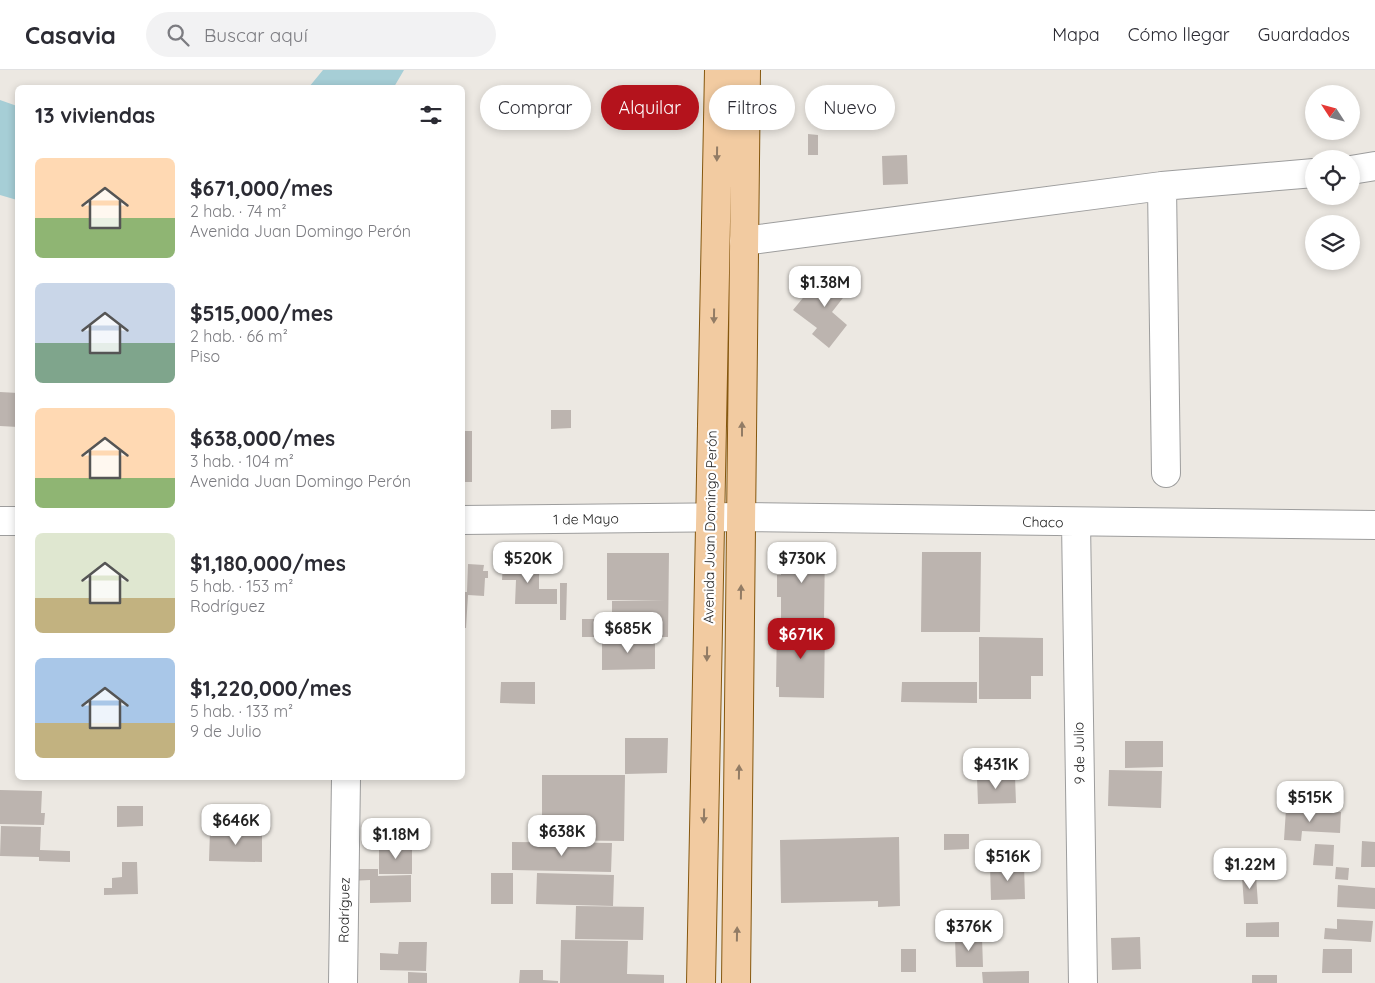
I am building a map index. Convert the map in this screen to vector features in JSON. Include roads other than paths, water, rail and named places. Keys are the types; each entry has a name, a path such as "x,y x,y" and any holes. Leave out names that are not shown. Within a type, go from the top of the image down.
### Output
{"main road":[{"name":"Avenida Juan Domingo Perón","path":"700,983 719,70"},
{"path":"736,983 746,70"}],"street":[{"path":"1360,168 1375,166"},
{"path":"744,241 1162,186 1305,174"},
{"path":"1162,186 1166,474"},
{"name":"Chaco","path":"710,518 1375,525"},
{"name":"1 de Mayo","path":"465,520 710,518"},
{"path":"0,521 15,521"},
{"name":"9 de Julio","path":"1076,522 1083,983"},
{"name":"Rodríguez","path":"343,983 346,780"}],"water":[{"path":"323,70 404,70 395,85 311,85"},
{"path":"0,100 15,105 15,199 0,195"}]}
